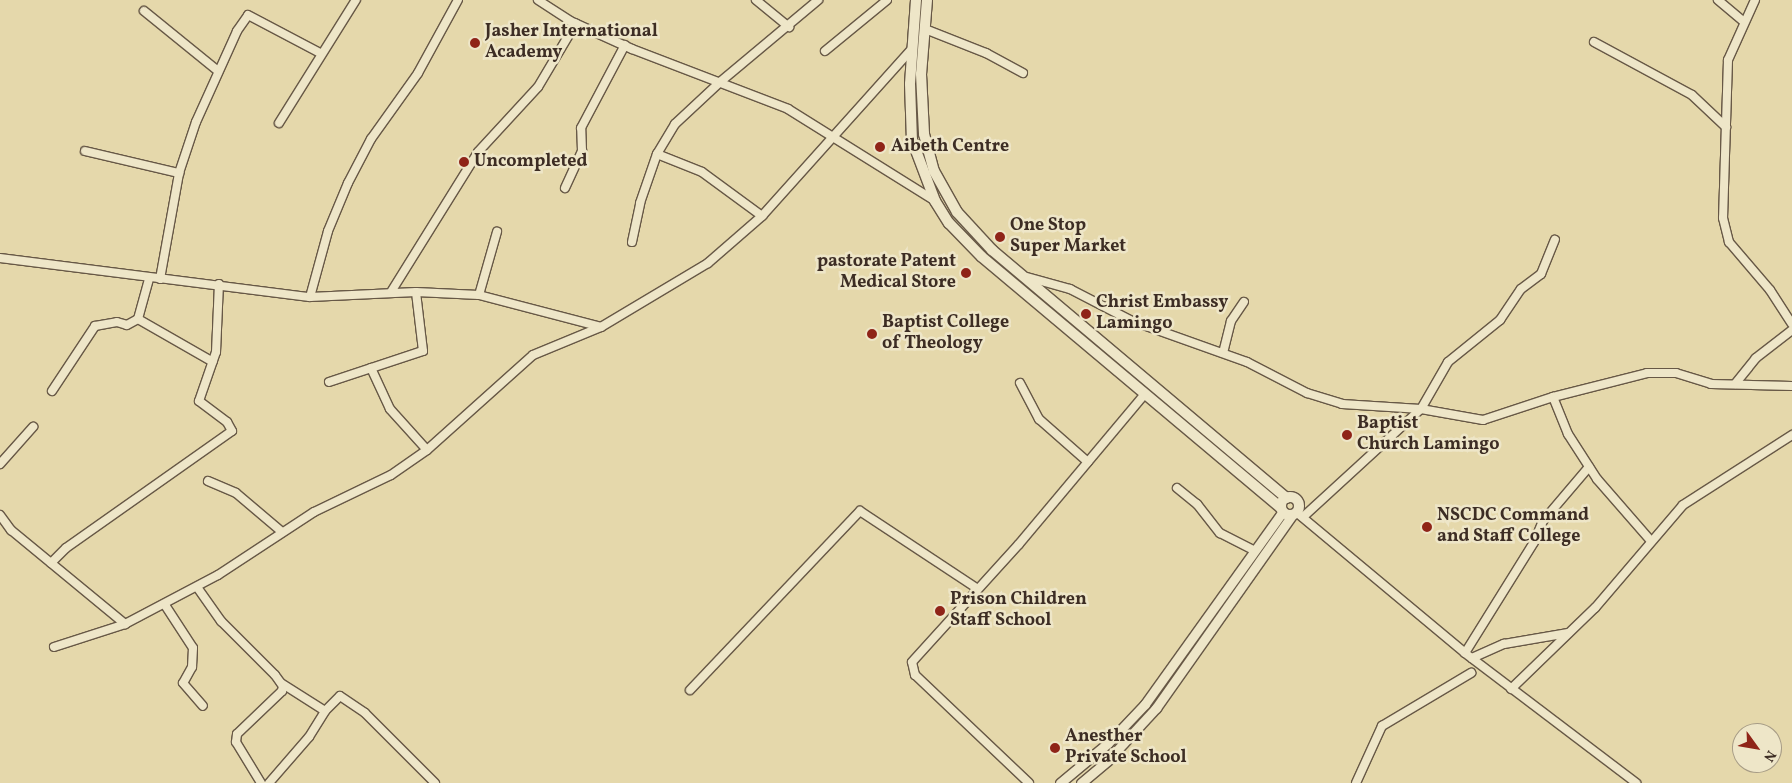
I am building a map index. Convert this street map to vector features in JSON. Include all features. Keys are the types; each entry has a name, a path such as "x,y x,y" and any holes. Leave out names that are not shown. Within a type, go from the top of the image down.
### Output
{"main road":[{"path":"916,0 909,106 912,140 935,201 949,223 982,257 1145,394 1291,513"},
{"path":"927,0 921,74 922,116 934,171 968,227 1287,498 1297,502 1291,513"},
{"path":"1287,498 1291,513"}],"street":[{"path":"279,123 320,53 356,0"},
{"path":"310,297 328,231 348,183 371,139 418,73 458,0"},
{"path":"538,0 576,23 624,46 788,109 833,136 909,188 935,201"},
{"path":"756,0 789,27"},
{"path":"632,242 640,204 657,154 675,124 720,82 789,27 818,0"},
{"path":"824,51 887,0"},
{"path":"1718,0 1743,21"},
{"path":"1755,0 1743,21 1728,60 1724,230 1734,249 1770,290 1792,324"},
{"path":"144,11 218,71"},
{"path":"160,279 179,173 218,71 248,15 320,53"},
{"path":"391,292 478,152 538,87 576,23"},
{"path":"925,29 986,53 1023,73"},
{"path":"1594,42 1687,92 1726,127"},
{"path":"565,188 582,151 581,128 624,46"},
{"path":"54,646 125,624 165,605 197,587 314,512 391,475 427,450 533,354 601,327 708,263 762,216 912,49"},
{"path":"85,151 179,173"},
{"path":"657,154 702,172 762,216"},
{"path":"478,295 497,232"},
{"path":"1060,783 1108,743 1145,704 1254,550 1291,513 1421,409 1448,362 1500,320 1521,289 1541,274 1556,240"},
{"path":"0,258 148,279 219,284 310,297 391,292 478,295 601,327"},
{"path":"1027,278 1070,289 1132,321 1223,353 1330,401 1421,409 1483,420 1618,378 1662,372 1701,382 1792,386"},
{"path":"52,391 95,326 117,322 127,325 138,319 148,279"},
{"path":"51,563 66,548 228,437 232,426 199,401 213,362 218,341 219,284"},
{"path":"329,382 423,351 416,292"},
{"path":"1223,353 1231,321 1244,302"},
{"path":"138,319 213,362"},
{"path":"1735,384 1756,358 1792,330"},
{"path":"371,368 390,409 427,450"},
{"path":"1020,383 1039,419 1088,462"},
{"path":"1029,783 912,670 912,662 978,589 1145,394"},
{"path":"1553,397 1568,434 1589,467 1652,541"},
{"path":"0,464 33,427"},
{"path":"1511,689 1610,592 1683,505 1792,435"},
{"path":"1465,653 1534,542 1543,521 1589,467"},
{"path":"208,481 236,493 282,532"},
{"path":"1177,488 1197,504 1220,533 1254,550"},
{"path":"690,690 860,511 978,589"},
{"path":"1291,513 1465,653 1636,783"},
{"path":"1081,783 1126,742 1156,708 1291,513"},
{"path":"0,515 11,530 125,624"},
{"path":"197,587 221,621 281,683 325,711"},
{"path":"165,605 193,648 192,667 183,682 203,706"},
{"path":"1472,658 1504,644 1568,632"},
{"path":"1356,783 1382,726 1471,673"},
{"path":"261,783 236,742 237,734 282,691 281,683"},
{"path":"269,783 309,737 325,711 340,696 365,713 435,783"}],"place":[{"name":"Jasher International Academy","path":"475,43"},
{"name":"Aibeth Centre","path":"880,147"},
{"name":"Uncompleted","path":"464,162"},
{"name":"One Stop Super Market","path":"1000,237"},
{"name":"pastorate Patent Medical Store","path":"966,273"},
{"name":"Christ Embassy Lamingo","path":"1086,314"},
{"name":"Baptist College of Theology","path":"872,334"},
{"name":"Baptist Church Lamingo","path":"1347,435"},
{"name":"NSCDC Command and Staff College","path":"1427,527"},
{"name":"Prison Children Staff School","path":"940,611"},
{"name":"Anesther Private School","path":"1055,748"}]}
